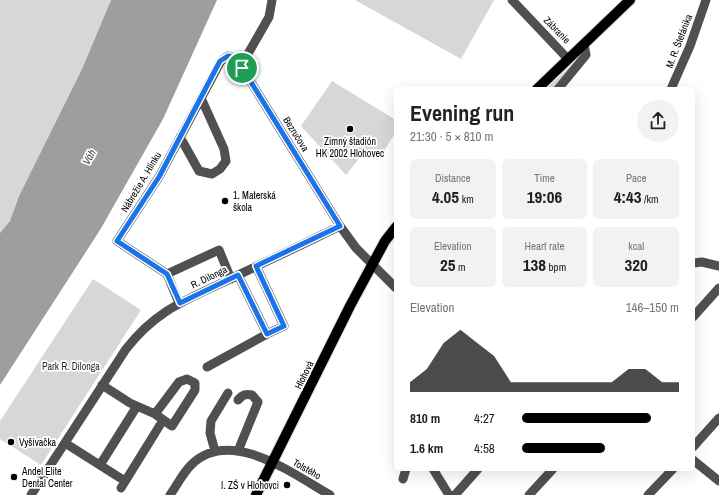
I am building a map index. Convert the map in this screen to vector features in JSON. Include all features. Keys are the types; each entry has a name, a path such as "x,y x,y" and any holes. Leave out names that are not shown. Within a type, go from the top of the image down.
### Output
{"main road":[{"name":"Zábranie","path":"539,87 630,0"},
{"path":"373,265 385,241 394,230"},
{"name":"Hlohová","path":"256,495 350,306 373,265"}],"street":[{"path":"241,66 269,17 272,0"},
{"name":"Zábranie","path":"512,0 568,59"},
{"name":"M. R. Štefánika","path":"672,87 690,46 706,0"},
{"name":"Zábranie","path":"560,87 586,55 584,44"},
{"name":"Bezručova","path":"228,56 236,58 340,226 356,248 394,286"},
{"name":"Nábrežie A. Hlinku","path":"167,274 117,241 159,177 220,61 228,56"},
{"path":"180,137 199,171 212,174 220,169 226,161 220,138 201,98"},
{"name":"R. Dilonga","path":"31,495 102,385 139,331 153,319 180,303 340,226"},
{"path":"180,303 167,274 219,250 267,334"},
{"path":"695,263 702,262 719,266"},
{"path":"207,367 284,326 256,266"},
{"path":"695,316 719,288"},
{"path":"102,385 137,406 155,414 172,426 195,390 195,383 187,379 178,382 155,414"},
{"path":"170,495 190,465 203,456 215,451 210,433 211,421 228,393"},
{"path":"238,400 242,395 246,394 252,395 258,402 240,446 240,451"},
{"path":"100,465 137,406"},
{"path":"695,445 719,418"},
{"path":"65,443 100,465 123,484 160,425"},
{"name":"Tolstého","path":"215,451 240,451 260,457 330,495"},
{"path":"695,462 719,480"},
{"path":"403,479 405,471"},
{"path":"434,471 449,495"},
{"path":"454,495 476,471"},
{"path":"529,495 551,471"},
{"path":"648,495 670,471"}],"green space":[{"path":"0,0 111,0 82,69 19,196 10,221 0,233"},
{"path":"355,0 494,0 461,59"},
{"path":"582,55 557,87 548,87"},
{"name":"Zimný štadión HK 2002 Hlohovec","path":"332,81 394,119 394,135 378,160 365,151 346,175 301,126"},
{"name":"Park R. Dilonga","path":"93,279 141,310 41,465 0,439 0,421"}],"water":[{"name":"Váh","path":"111,0 217,0 163,119 100,230 0,385 0,233 10,221 19,196 82,69"}],"place":[{"name":"Zimný štadión HK 2002 Hlohovec","path":"350,129"},
{"name":"1. Materská škola","path":"225,201"},
{"name":"Vyšívačka","path":"11,442"},
{"name":"Andel Elite Dental Center","path":"14,477"},
{"name":"I. ZŠ v Hlohovci","path":"287,485"}],"route":[{"path":"228,56 236,58 242,68 340,226 256,266 284,326 267,334 238,275 180,303 167,274 117,241 159,177 220,61 228,56"}]}
